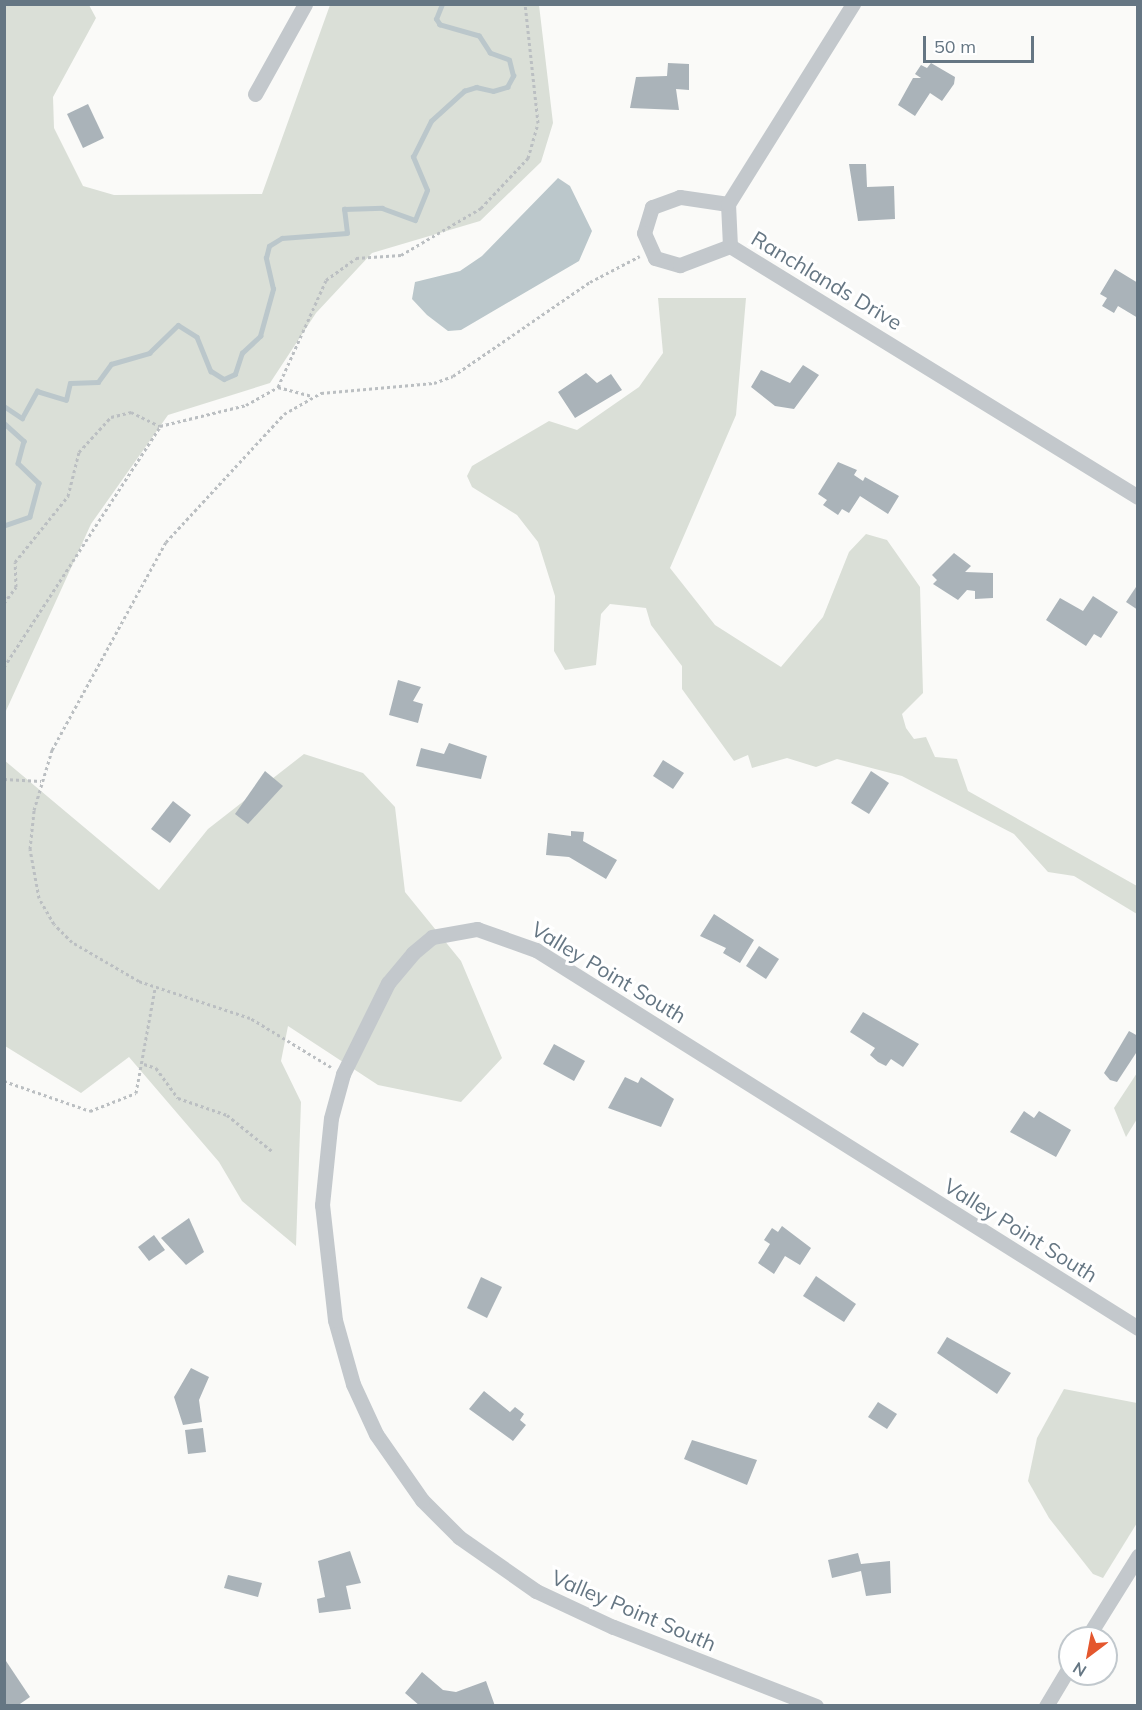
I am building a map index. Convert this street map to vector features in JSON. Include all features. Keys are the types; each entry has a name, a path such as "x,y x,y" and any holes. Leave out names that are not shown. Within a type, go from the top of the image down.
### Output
{"street":[{"path":"255,94 305,4"},
{"path":"730,246 680,265 650,251 644,233 652,207 680,197 728,204 853,4"},
{"name":"Ranchlands Drive","path":"728,204 730,246 1137,497"},
{"name":"Valley Point South","path":"816,1706 613,1627 536,1591 459,1537 394,1465 353,1384 335,1320 326,1259 326,1163 343,1074 388,983 413,953 432,936 457,930 500,934 568,969 1137,1328"},
{"path":"1094,1626 1137,1556"},
{"path":"1046,1706 1058,1686"}],"path":[{"path":"4,603 16,587 15,562 68,496 79,452 111,417 131,412 160,426 246,405 278,387 326,280 356,258 401,255 482,208 528,158 538,123 525,4"},
{"path":"278,387 312,396 435,383 453,375 590,282 650,251"},
{"path":"312,396 284,414 166,542 62,727 41,781 30,849 39,898 72,942 155,988 250,1018 343,1074"},
{"path":"4,667 160,426"},
{"path":"4,778 41,781"},
{"path":"4,1081 90,1111 136,1093 144,1064 155,988"},
{"path":"144,1064 156,1068 178,1098 227,1115 272,1151"}],"shaded area":[{"path":"5,4 89,5 96,18 53,97 54,128 83,186 114,195 262,194 330,5 539,5 553,123 541,162 480,221 372,253 316,313 270,383 168,415 91,524 5,713"},
{"path":"558,178 570,186 592,231 579,261 461,330 448,331 427,315 412,299 415,282 460,271 482,256"},
{"path":"658,298 746,298 736,415 670,568 715,625 781,667 823,617 849,552 866,534 887,540 920,587 923,693 902,714 906,728 914,739 926,737 935,757 957,759 968,791 1137,886 1137,914 1074,876 1048,872 1014,834 902,776 837,759 816,767 787,758 752,768 748,755 734,761 682,689 682,666 651,625 646,608 610,604 601,614 596,665 565,670 554,651 555,596 538,542 517,515 472,487 467,476 472,466 549,421 577,430 639,387 663,353"},
{"path":"304,754 363,773 395,807 405,892 461,961 502,1058 461,1102 378,1085 288,1026 281,1061 301,1102 296,1246 242,1201 219,1162 129,1057 81,1093 5,1046 4,760 159,890 208,829"},
{"path":"1137,1073 1137,1119 1126,1137 1114,1108"},
{"path":"1064,1389 1137,1403 1137,1523 1103,1578 1093,1574 1049,1518 1028,1481 1037,1438"}],"building":[{"path":"668,63 689,64 689,90 676,89 679,110 630,108 636,77 667,76"},
{"path":"931,63 955,77 954,84 942,101 930,93 915,116 898,105 913,78 921,78 915,74 921,65 927,68"},
{"path":"88,104 104,138 83,148 67,114"},
{"path":"849,164 866,164 867,187 894,186 895,219 858,221"},
{"path":"1115,269 1138,283 1138,318 1118,306 1114,313 1102,306 1107,298 1100,294"},
{"path":"803,365 819,375 794,409 775,406 751,387 761,370 790,383"},
{"path":"586,373 597,383 611,374 622,390 575,418 558,392"},
{"path":"838,462 857,470 854,475 863,481 865,477 899,496 888,514 860,496 849,513 842,509 838,515 823,505 827,500 818,494"},
{"path":"954,553 971,566 965,572 993,573 993,598 975,599 975,591 967,590 958,600 933,584 937,580 932,575"},
{"path":"1138,584 1138,610 1126,602"},
{"path":"1093,596 1118,612 1101,638 1094,634 1086,646 1046,620 1060,598 1083,611"},
{"path":"398,680 421,687 413,701 423,704 418,723 389,715"},
{"path":"449,743 487,756 481,779 416,766 421,748 444,754"},
{"path":"663,760 684,773 673,789 653,776"},
{"path":"265,771 283,786 248,824 235,814"},
{"path":"871,771 889,783 869,814 851,803"},
{"path":"173,801 191,815 170,843 151,829"},
{"path":"571,831 584,832 583,841 617,860 606,879 569,857 546,855 548,833 571,836"},
{"path":"714,914 754,940 740,963 723,953 726,948 700,936"},
{"path":"759,946 779,959 766,979 746,966"},
{"path":"863,1012 919,1044 903,1067 891,1059 886,1066 878,1062 870,1055 875,1048 850,1032"},
{"path":"1129,1031 1138,1036 1138,1050 1117,1082 1110,1080 1104,1073"},
{"path":"554,1044 585,1061 574,1081 543,1064"},
{"path":"625,1077 638,1083 641,1077 674,1099 661,1127 608,1108"},
{"path":"1024,1111 1034,1118 1039,1111 1071,1130 1056,1157 1010,1132"},
{"path":"189,1218 204,1252 186,1265 161,1238"},
{"path":"782,1226 811,1248 800,1265 785,1256 774,1274 758,1263 770,1244 764,1240 772,1228 778,1232"},
{"path":"154,1235 165,1250 149,1261 138,1247"},
{"path":"816,1276 856,1304 844,1322 803,1296"},
{"path":"481,1277 502,1287 487,1318 467,1308"},
{"path":"947,1337 1011,1373 997,1394 937,1353"},
{"path":"191,1368 209,1377 199,1400 202,1422 183,1425 174,1397"},
{"path":"484,1391 510,1412 515,1407 524,1414 520,1420 526,1425 513,1441 469,1409"},
{"path":"878,1402 897,1414 887,1429 868,1417"},
{"path":"203,1428 206,1452 188,1454 185,1430"},
{"path":"692,1440 757,1460 747,1485 684,1459"},
{"path":"350,1551 361,1583 346,1586 351,1609 319,1613 317,1599 325,1597 318,1561"},
{"path":"858,1553 861,1564 890,1561 891,1593 866,1596 861,1571 832,1578 828,1560"},
{"path":"228,1575 262,1583 258,1597 224,1588"},
{"path":"4,1658 30,1697 17,1706 4,1706"},
{"path":"422,1672 443,1690 456,1692 486,1681 495,1706 420,1706 405,1693"}],"waterway":[{"path":"4,406 22,418 37,391 66,400 70,383 98,382 111,364 149,353 178,325 197,337 211,371 224,379 235,374 242,353 260,336 273,289 266,258 269,246 282,238 347,233 344,209 382,208 415,220 427,190 413,157 431,121 464,91 476,87 493,91 507,87 513,76 509,60 490,53 479,36 440,25 436,19 442,4"},
{"path":"4,423 24,441 18,463 39,483 30,517 4,526"}]}
